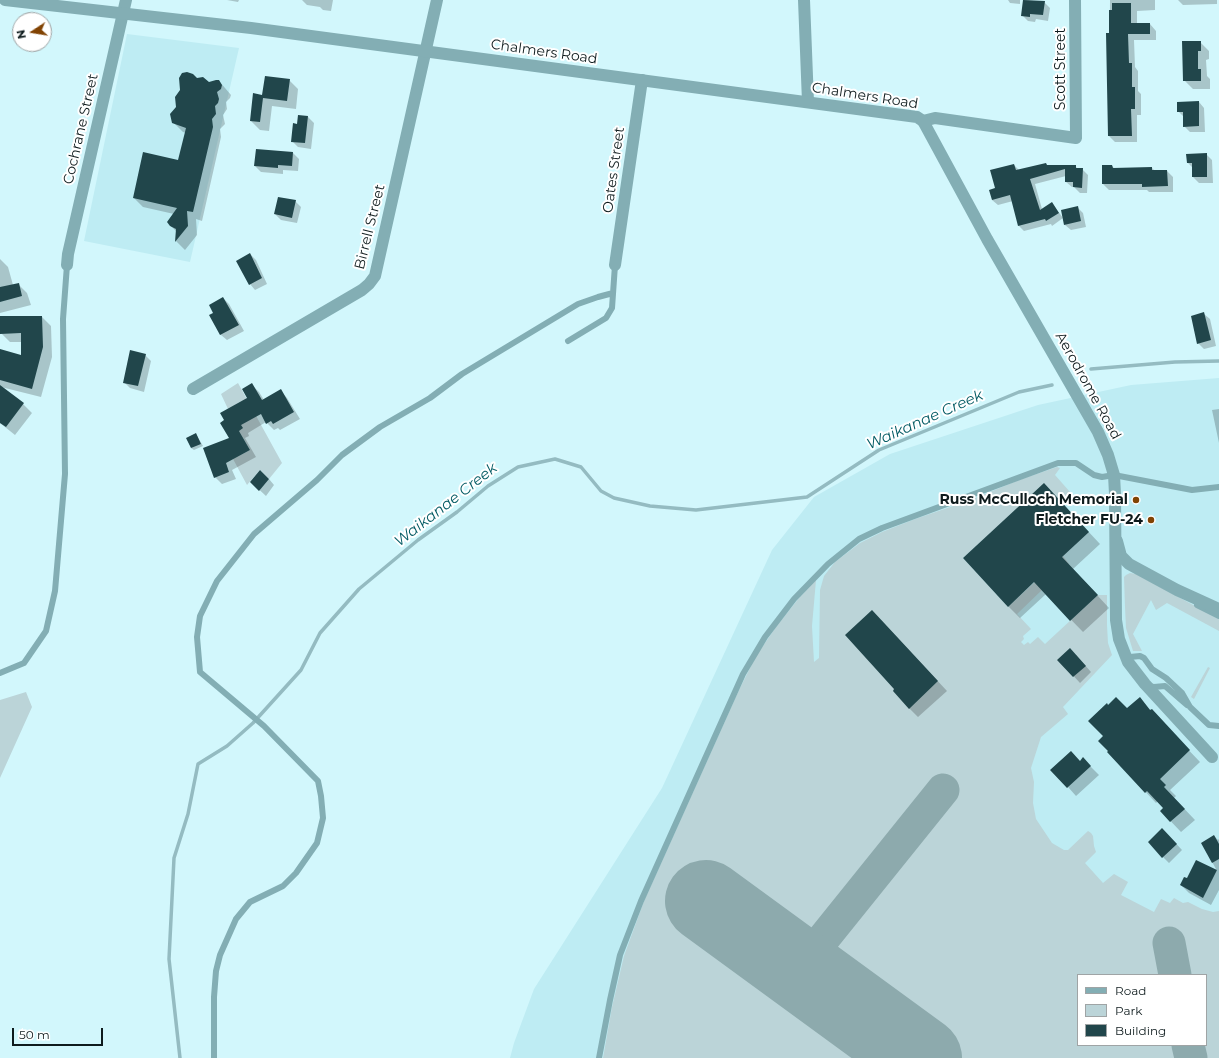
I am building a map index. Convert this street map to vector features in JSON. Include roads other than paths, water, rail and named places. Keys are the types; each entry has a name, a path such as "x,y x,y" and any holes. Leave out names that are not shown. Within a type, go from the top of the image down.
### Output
{"street":[{"name":"Chalmers Road","path":"6,0 123,13 425,51 910,116 917,117 923,121 935,118 1076,138"},
{"name":"Cochrane Street","path":"67,266 68,254 126,0"},
{"name":"Birrell Street","path":"193,389 370,284 375,276 436,0"},
{"path":"804,0 808,102"},
{"name":"Scott Street","path":"1075,0 1076,138"},
{"name":"Oates Street","path":"615,265 642,80"},
{"name":"Aerodrome Road","path":"923,121 987,239 1098,432 1108,455 1114,475 1116,620 1122,650 1131,668 1144,684 1215,759"},
{"path":"1115,528 1117,544 1124,561 1177,590 1219,609"}],"lane":[{"path":"568,341 606,318 612,308 615,265"},
{"path":"0,673 24,663 46,631 55,591 65,474 63,319 67,266"},
{"path":"214,1058 214,997 216,971 220,955 236,919 250,902 283,886 296,873 316,843 323,818 318,781 264,726 200,672 197,637 200,616 217,581 254,534 317,480 342,455 380,427 430,398 462,374 578,304 613,293"},
{"path":"599,1058 620,956 641,902 743,674 765,637 794,599 834,559 859,539 882,528 1058,463 1076,462 1094,475 1102,477 1114,475 1192,490 1219,487"},
{"path":"1177,590 1198,606 1219,616"},
{"path":"1122,650 1128,656 1140,656 1144,658 1152,669 1166,678 1182,693 1190,707"},
{"path":"1144,684 1151,687 1167,687 1175,696 1190,707 1209,725 1219,726"}],"waterway":[{"name":"Waikanae Creek","path":"1091,369 1175,362 1219,361"},
{"name":"Waikanae Creek","path":"180,1058 169,959 174,858 188,814 198,764 227,746 253,723 301,670 320,633 359,589 418,540 457,512 488,486 518,467 555,459 581,467 601,491 614,498 650,506 696,510 807,497 879,450 1019,392 1052,385"}],"place":[{"name":"Russ McCulloch Memorial","path":"1136,500"},
{"name":"Fletcher FU-24","path":"1151,520"}]}
